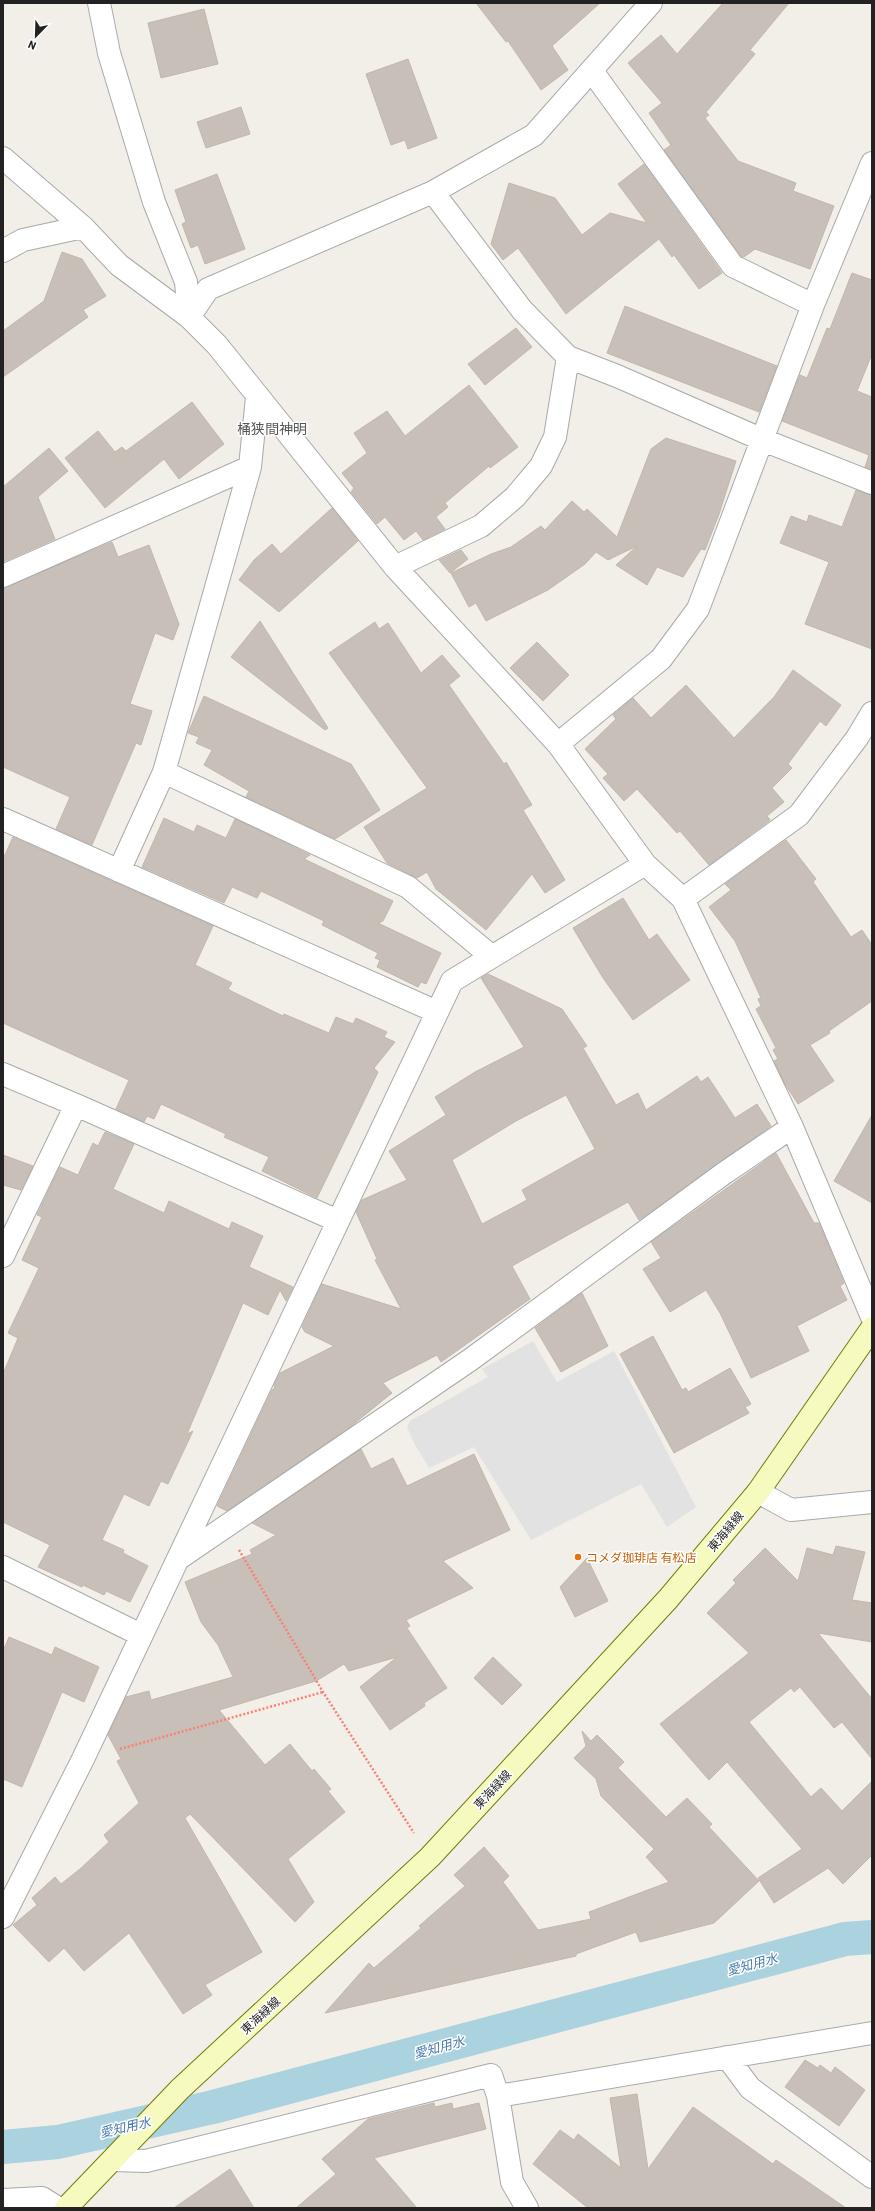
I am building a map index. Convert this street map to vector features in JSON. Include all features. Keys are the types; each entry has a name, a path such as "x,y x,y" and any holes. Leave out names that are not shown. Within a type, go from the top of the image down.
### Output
{"main road":[{"name":"東海緑線","path":"66,2208 180,2089 430,1857 668,1599 758,1492 872,1328"}],"street":[{"path":"99,3 109,53 154,202 186,282 189,317"},
{"path":"189,317 208,289 433,192 534,135 651,3"},
{"path":"592,71 733,266 813,305"},
{"path":"3,158 83,227 119,265 189,317 217,345 257,397 395,567 558,744 645,864 683,899 792,1127 872,1317"},
{"path":"558,744 661,659 698,609 813,305 872,163"},
{"path":"433,192 522,310 568,357 617,376 763,440 872,482"},
{"path":"3,251 23,240 83,227"},
{"path":"395,567 481,526 515,498 541,466 555,437 568,357"},
{"path":"119,871 164,772 250,467 257,397"},
{"path":"3,576 250,467"},
{"path":"683,899 799,815 857,738 872,713"},
{"path":"164,772 408,887 491,956"},
{"path":"3,819 437,1012"},
{"path":"3,1917 83,1759 452,981 645,864"},
{"path":"3,1074 338,1221"},
{"path":"3,1256 76,1105"},
{"path":"178,1559 470,1360 723,1174 792,1127"},
{"path":"758,1492 791,1510 872,1502"},
{"path":"3,1567 141,1635"},
{"path":"498,2096 872,2033"},
{"path":"727,2057 750,2088 872,2177"},
{"path":"117,2156 146,2161 491,2075 498,2096 512,2182 527,2208"},
{"path":"3,2200 42,2198 58,2208"}],"path":[{"path":"226,1527 323,1692 430,1857"},
{"path":"83,1759 323,1692"}],"shaded area":[{"path":"533,1341 557,1382 614,1351 696,1507 667,1527 641,1484 531,1540 474,1447 429,1468 414,1443 407,1427 410,1421 488,1377 482,1369"}],"building":[{"path":"476,3 600,3 552,46 568,70 541,90 508,41 506,42"},
{"path":"723,3 789,3 750,50 755,54 706,112 709,115 705,118 738,161 796,183 793,191 834,206 810,269 755,249 744,257 741,256 664,150 671,145 649,113 662,103 628,63 661,35 677,54"},
{"path":"204,9 218,64 161,78 148,23"},
{"path":"408,59 437,138 408,149 405,140 391,145 366,74"},
{"path":"241,107 250,134 206,148 197,122"},
{"path":"644,164 722,273 699,289 674,255 672,257 659,239 566,314 518,248 503,260 491,244 509,183 555,198 582,235 610,213 647,223 618,184"},
{"path":"217,174 245,249 205,264 198,245 191,248 182,224 186,222 175,190"},
{"path":"62,252 82,259 106,296 83,310 88,317 3,377 3,331 44,301"},
{"path":"852,273 872,280 872,354 857,391 872,397 872,470 865,467 869,455 782,421 800,375 807,378 827,328 830,329"},
{"path":"625,306 777,366 759,412 607,353"},
{"path":"516,328 532,347 485,385 468,364"},
{"path":"469,385 518,447 490,468 489,466 445,503 448,507 436,517 445,529 423,540 416,531 404,540 385,517 377,524 351,492 354,488 342,473 367,453 354,433 387,411 405,436"},
{"path":"192,402 224,444 179,479 164,459 105,508 65,458 98,431 115,452 122,447 126,451"},
{"path":"666,438 736,461 719,514 705,550 701,549 683,577 657,567 647,585 616,565 637,546 608,560 596,552 585,564 548,590 486,621 476,603 469,607 451,573 491,554 511,547 541,526 545,530 572,501 584,512 587,509 617,537 651,449"},
{"path":"49,448 68,471 38,497 55,539 3,562 3,487"},
{"path":"856,490 872,495 872,649 805,624 829,562 780,543 791,516 807,522 809,515 842,527"},
{"path":"332,508 358,541 279,612 239,580 254,560 272,544 281,554"},
{"path":"112,542 118,557 149,545 179,624 173,640 155,633 130,704 152,711 141,745 136,743 92,845 56,829 70,797 3,767 3,588"},
{"path":"461,550 468,559 450,573 439,560"},
{"path":"260,621 328,728 325,730 231,657"},
{"path":"375,622 379,629 388,623 421,673 442,655 460,676 449,685 504,764 506,762 532,805 523,810 565,880 545,893 532,874 486,930 436,889 427,872 417,878 387,863 364,827 427,788 329,653"},
{"path":"537,642 569,675 543,701 510,668"},
{"path":"793,670 841,705 826,726 820,721 788,764 792,768 772,788 784,802 767,816 770,820 709,865 680,831 677,833 637,789 624,801 603,778 608,774 585,749 616,719 613,715 633,698 651,718 686,685 734,738 774,697"},
{"path":"204,696 351,764 380,810 335,839 246,797 249,791 204,765 212,750 196,743 199,737 188,733"},
{"path":"164,818 194,832 197,825 226,838 235,819 310,855 304,859 393,901 383,921 378,923 441,953 426,984 421,982 418,987 377,967 380,960 375,958 378,953 322,925 324,921 261,891 257,898 232,887 224,903 142,867"},
{"path":"13,837 213,926 195,965 232,983 228,989 233,992 283,1016 284,1014 329,1033 336,1017 353,1024 356,1018 387,1032 384,1037 395,1042 374,1068 378,1072 317,1198 262,1171 269,1157 224,1137 226,1134 161,1104 154,1119 147,1116 144,1122 116,1109 129,1080 3,1023 3,859"},
{"path":"786,840 816,879 813,882 851,937 862,930 872,945 872,1001 829,1031 830,1033 810,1045 834,1081 798,1104 785,1084 774,1061 778,1059 773,1050 776,1048 756,1009 761,1006 758,999 761,998 735,941 709,907 731,890 725,884"},
{"path":"623,898 649,940 657,934 690,980 633,1020 603,978 573,928"},
{"path":"488,974 562,1009 587,1046 583,1048 616,1105 638,1093 646,1110 697,1076 701,1082 708,1077 735,1118 757,1104 771,1126 639,1220 628,1202 512,1266 530,1299 441,1362 437,1355 383,1383 392,1393 350,1427 227,1511 217,1506 272,1390 275,1388 274,1385 280,1373 334,1346 305,1332 302,1327 322,1284 401,1309 375,1260 377,1259 356,1212 362,1200 407,1180 389,1151 446,1115 435,1097 475,1072 524,1047 481,978","holes":["566,1095 595,1149 522,1190 527,1200 482,1224 452,1160 516,1121"]},
{"path":"872,1115 872,1203 834,1181"},
{"path":"105,1132 134,1144 113,1189 164,1213 169,1201 229,1229 232,1222 263,1236 249,1267 293,1287 286,1301 280,1290 268,1315 243,1303 187,1434 193,1431 168,1484 161,1481 149,1506 124,1494 102,1540 124,1550 123,1553 148,1566 130,1602 106,1591 104,1595 83,1585 82,1587 38,1567 50,1545 3,1522 3,1374 18,1338 8,1333 39,1268 22,1260 42,1217 37,1215 60,1167 78,1175 93,1143 98,1146"},
{"path":"776,1153 814,1223 819,1223 844,1283 840,1286 847,1300 797,1326 809,1351 751,1378 720,1313 706,1290 670,1312 643,1269 661,1258 651,1242"},
{"path":"3,1155 33,1166 21,1190 3,1185"},
{"path":"582,1293 608,1346 561,1372 535,1328"},
{"path":"653,1336 682,1390 686,1388 688,1392 730,1368 751,1404 745,1407 749,1413 674,1453 620,1354"},
{"path":"361,1449 371,1469 393,1458 407,1486 474,1454 510,1530 443,1561 473,1588 406,1620 410,1626 407,1628 447,1688 424,1703 425,1706 390,1730 360,1687 397,1657 349,1671 344,1664 316,1681 219,1710 265,1765 290,1744 312,1771 314,1769 331,1789 328,1791 345,1812 288,1859 314,1902 295,1922 190,1814 185,1818 262,1952 205,1985 212,1995 183,2014 129,1933 84,1971 64,1948 49,1962 13,1925 37,1905 32,1898 55,1877 61,1884 80,1869 109,1842 104,1835 139,1803 117,1761 121,1759 108,1735 126,1697 149,1691 151,1700 233,1677 218,1645 201,1622 185,1582 252,1554 250,1550 276,1535 252,1523"},
{"path":"836,1546 865,1552 852,1600 872,1603 872,1642 818,1633 872,1699 872,1759 842,1722 834,1728 800,1687 794,1692 791,1688 749,1722 811,1797 821,1788 842,1811 872,1781 872,1855 843,1884 828,1868 774,1903 758,1878 802,1849 727,1762 709,1780 660,1724 749,1653 707,1613 736,1583 733,1580 765,1548 798,1581 807,1548 833,1555"},
{"path":"587,1558 608,1601 575,1617 560,1587"},
{"path":"9,1637 52,1655 55,1647 99,1667 84,1702 62,1692 22,1787 3,1779 3,1651"},
{"path":"493,1657 522,1685 502,1705 474,1678"},
{"path":"582,1731 591,1741 597,1735 624,1762 618,1768 666,1817 687,1798 712,1824 709,1827 759,1881 714,1923 640,1942 636,1932 576,1954 576,1956 325,2013 369,1963 374,1968 421,1928 419,1926 465,1886 454,1875 484,1847 509,1876 503,1882 538,1930 591,1919 589,1912 669,1882 646,1857 654,1849 601,1796 596,1779 574,1758 586,1746"},
{"path":"805,2060 818,2068 820,2065 831,2073 835,2067 865,2090 839,2126 785,2087"},
{"path":"637,2094 648,2169 693,2107 773,2164 776,2160 846,2208 588,2208 533,2164 560,2130 574,2140 578,2134 621,2168 610,2098"},
{"path":"434,2103 435,2107 452,2103 453,2109 479,2103 486,2129 374,2158 417,2208 296,2208 336,2174 322,2159 368,2119"},
{"path":"230,2169 254,2208 174,2208"}],"waterway":[{"name":"愛知用水","path":"3,2147 58,2142 213,2107 845,1939 872,1937"}],"place":[{"name":"コメダ珈琲店 有松店","path":"578,1557"}],"district":[{"name":"桶狭間神明","path":"272,428"}]}
